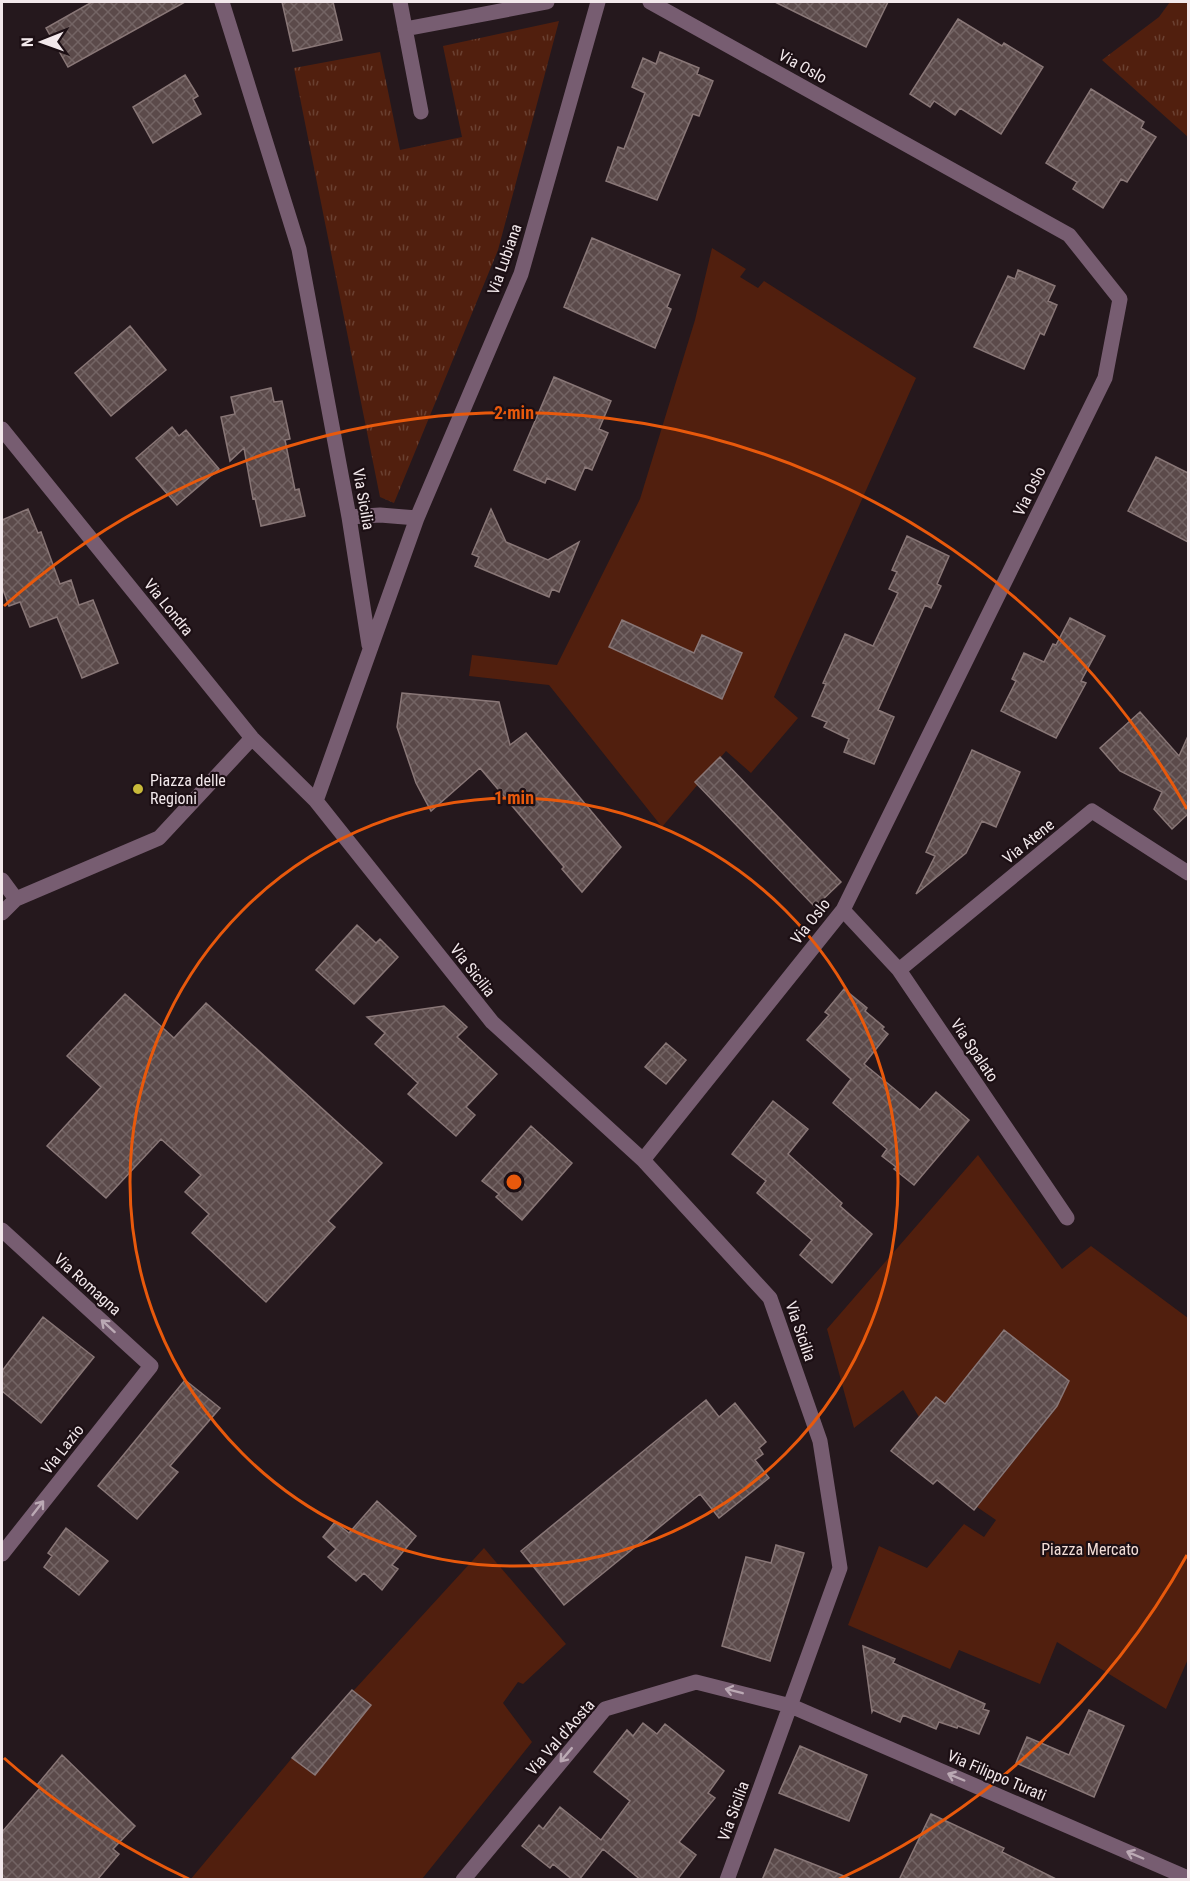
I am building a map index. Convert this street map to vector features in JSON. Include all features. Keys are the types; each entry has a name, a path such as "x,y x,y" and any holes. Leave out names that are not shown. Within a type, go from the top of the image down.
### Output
{"street":[{"name":"Via Sicilia","path":"222,2 299,249 349,517 370,648 316,801 492,1022 643,1160 770,1298 820,1441 840,1568 727,1880"},
{"path":"400,2 421,112"},
{"path":"405,29 547,2"},
{"name":"Via Lubiana","path":"370,648 417,518 521,274 598,2"},
{"name":"Via Oslo","path":"643,1160 843,910 1104,378 1120,299 1070,235 650,2"},
{"name":"Via Londra","path":"2,429 252,738 316,801"},
{"path":"349,517 380,515 417,518"},
{"path":"2,913 16,899 159,838 252,738"},
{"name":"Via Atene","path":"899,970 1092,811 1188,873"},
{"path":"2,880 16,899"},
{"name":"Via Spalato","path":"843,910 899,970 1067,1218"},
{"name":"Via Romagna","path":"2,1230 151,1366"},
{"name":"Via Lazio","path":"2,1554 151,1366"},
{"name":"Via Val d'Aosta","path":"463,1880 605,1709 696,1682 791,1706"},
{"name":"Via Filippo Turati","path":"791,1706 1188,1878"}],"green space":[{"path":"1170,2 1188,2 1188,137 1102,60 1159,17"},
{"path":"559,21 498,250 394,503 380,497 294,68 380,52 400,150 462,137 443,46"},
{"path":"712,248 746,269 740,277 758,288 764,281 916,378 774,697 798,718 751,773 726,751 662,827 549,685 469,676 472,655 557,665 640,499 695,320"},
{"name":"Piazza Mercato","path":"978,1155 1062,1269 1091,1246 1188,1318 1188,1659 1166,1709 1057,1642 1040,1684 959,1650 950,1669 848,1625 879,1546 927,1568 964,1524 984,1537 996,1520 977,1507 1054,1411 1069,1382 1004,1330 961,1383 972,1392 956,1413 936,1397 919,1417 903,1390 854,1428 827,1329"},
{"path":"484,1548 566,1644 523,1684 518,1682 503,1703 532,1742 422,1879 190,1880 292,1758"}],"building":[{"path":"92,2 185,2 68,67 46,28"},
{"path":"282,2 333,2 342,40 293,51"},
{"path":"775,2 888,2 866,47"},
{"path":"958,19 1002,46 1004,43 1043,67 1001,134 960,108 955,115 934,101 930,107 910,94"},
{"path":"660,52 699,68 697,74 713,81 699,116 693,114 657,200 606,181 618,147 624,149 645,93 632,87 643,58 656,64"},
{"path":"185,75 198,96 193,99 201,114 153,143 133,107"},
{"path":"1091,89 1144,122 1141,128 1156,137 1127,182 1121,179 1103,208 1073,189 1077,182 1046,163"},
{"path":"592,238 680,275 667,307 671,309 655,348 564,307"},
{"path":"1018,270 1055,286 1048,301 1057,305 1044,335 1040,333 1024,369 974,347 1008,276 1015,279"},
{"path":"130,326 166,370 111,416 75,373"},
{"path":"554,377 611,401 599,429 608,433 592,470 585,467 575,490 547,478 545,483 514,470"},
{"path":"271,388 274,402 282,401 290,439 285,440 295,490 299,489 305,516 261,526 255,498 253,499 244,448 230,461 221,417 235,414 231,397"},
{"path":"172,427 179,436 186,430 219,469 177,505 136,458"},
{"path":"1156,457 1188,473 1188,542 1128,511"},
{"path":"28,509 38,533 41,532 60,584 71,580 79,605 93,600 118,663 82,678 57,617 30,627 20,602 9,606 2,587 2,520"},
{"path":"491,509 506,542 548,560 579,542 559,592 552,589 549,597 475,566 479,557 472,554"},
{"path":"907,536 949,556 937,584 941,586 931,608 925,605 878,710 894,717 874,764 844,752 849,739 824,727 827,722 812,716 826,684 823,683 845,634 873,646 898,593 889,589 897,572 892,570"},
{"path":"1070,618 1105,636 1081,681 1086,683 1056,738 1001,711 1016,681 1012,679 1024,653 1044,662"},
{"path":"622,620 694,653 702,635 742,653 722,699 609,647"},
{"path":"402,693 499,702 510,745 526,733 621,847 582,892 562,869 564,867 480,768 431,811 416,783 397,727"},
{"path":"1140,712 1179,756 1188,736 1188,814 1172,829 1154,809 1162,792 1120,771 1100,748"},
{"path":"972,750 1020,772 996,827 982,821 966,853 916,894 935,856 926,852"},
{"path":"720,757 841,882 815,907 695,782"},
{"path":"357,925 376,943 380,939 398,957 354,1004 316,970"},
{"path":"844,989 867,1008 865,1011 884,1027 882,1029 888,1034 864,1064 920,1110 936,1092 969,1120 914,1185 882,1156 887,1149 833,1103 851,1079 807,1040 829,1015 825,1012"},
{"path":"125,994 174,1038 206,1003 382,1163 328,1221 335,1227 266,1302 192,1233 209,1214 185,1192 201,1175 161,1139 106,1198 47,1146 101,1087 67,1056"},
{"path":"444,1006 467,1027 457,1037 497,1074 466,1107 475,1115 456,1136 408,1094 418,1083 375,1044 385,1033 367,1017"},
{"path":"666,1043 686,1060 666,1084 645,1067"},
{"path":"773,1101 808,1129 788,1154 872,1234 832,1283 800,1255 812,1240 757,1193 766,1181 732,1154"},
{"path":"531,1126 572,1163 522,1220 496,1197 499,1194 482,1181"},
{"path":"43,1317 94,1357 41,1423 2,1391 2,1371"},
{"path":"1004,1330 1069,1381 1057,1406 974,1510 937,1480 933,1484 891,1451 936,1397 945,1404"},
{"path":"185,1380 220,1408 170,1466 178,1472 137,1519 98,1486"},
{"path":"706,1400 719,1417 735,1403 766,1442 759,1448 763,1454 755,1460 769,1478 719,1518 700,1494 564,1605 521,1551"},
{"path":"377,1501 416,1536 392,1565 398,1569 382,1590 364,1573 356,1581 328,1557 336,1549 323,1537 335,1522 349,1533"},
{"path":"66,1528 108,1561 79,1595 44,1567 52,1556 48,1553"},
{"path":"776,1545 804,1553 770,1661 722,1646 746,1557 771,1563"},
{"path":"863,1646 895,1659 893,1663 985,1704 983,1709 989,1711 979,1734 939,1722 936,1729 903,1715 900,1722 873,1710 872,1712"},
{"path":"352,1690 371,1705 315,1775 292,1758"},
{"path":"1089,1710 1124,1726 1094,1797 1016,1763 1027,1737 1069,1755"},
{"path":"643,1723 657,1734 665,1724 724,1771 708,1793 715,1798 679,1842 696,1855 677,1880 641,1880 603,1849 579,1880 573,1880 553,1864 550,1868 522,1846 539,1825 543,1829 560,1807 601,1840 630,1801 594,1772 627,1730 633,1736"},
{"path":"800,1746 867,1775 849,1821 779,1793"},
{"path":"62,1755 135,1826 113,1849 119,1854 97,1880 2,1880 2,1832 40,1788 37,1785"},
{"path":"931,1814 1004,1848 1002,1852 1058,1880 899,1880"},
{"path":"775,1849 849,1878 849,1880 762,1880"}],"place":[{"name":"Piazza delle Regioni","path":"138,789"}]}
